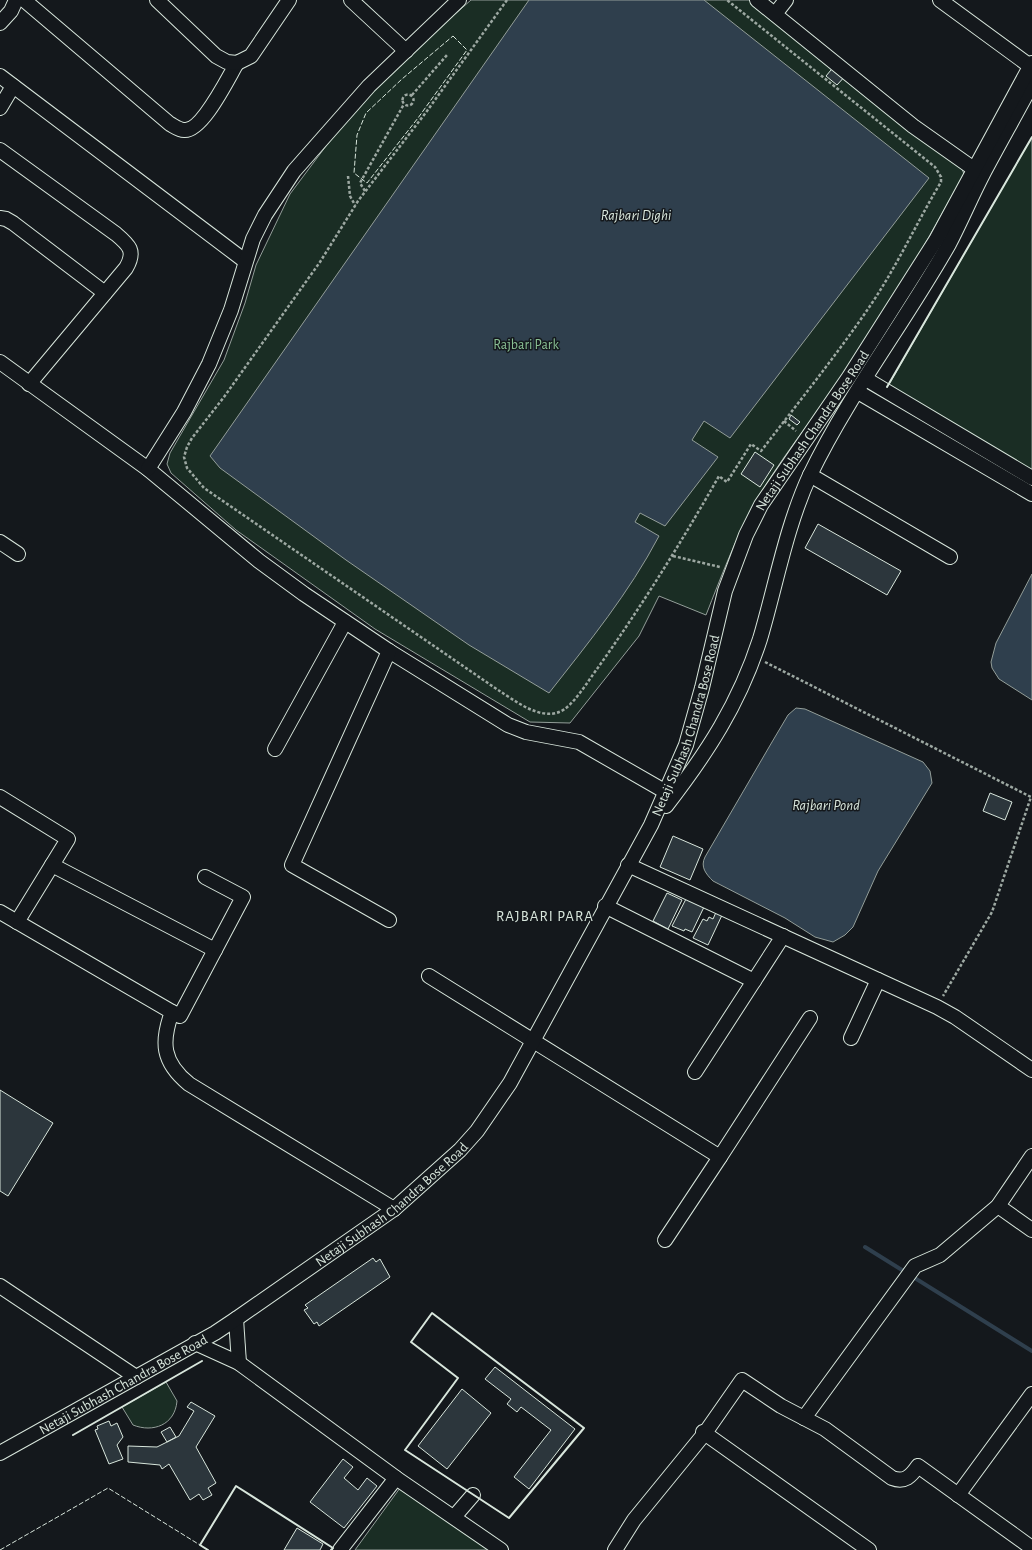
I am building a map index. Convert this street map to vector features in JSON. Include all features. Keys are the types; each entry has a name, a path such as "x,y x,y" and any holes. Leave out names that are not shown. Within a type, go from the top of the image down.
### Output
{"street":[{"path":"0,23 11,11 16,0"},
{"path":"24,0 170,124 184,130 193,128 202,120 237,63 251,56 289,0"},
{"path":"157,0 216,56 227,62 237,63"},
{"path":"351,0 406,51"},
{"path":"148,469 184,412 209,364 231,310 245,262 260,223 294,171 369,86 459,0"},
{"path":"757,0 913,126 978,172"},
{"path":"775,14 786,0"},
{"path":"940,0 1031,65"},
{"name":"Netaji Subhash Chandra Bose Road","path":"651,825 697,766 720,730 754,656 794,514 810,475 836,426 948,244 978,172 1031,65"},
{"path":"0,76 245,262"},
{"name":"Netaji Subhash Chandra Bose Road","path":"0,1453 236,1319 394,1209 455,1155 477,1131 510,1083 534,1041 605,906 651,825 666,792 686,745 702,688 725,591 743,542 760,505 803,436 849,377 936,240 1032,84"},
{"path":"0,108 13,86"},
{"path":"0,150 129,246 130,261 29,384"},
{"path":"0,218 14,223 105,293"},
{"path":"0,362 148,469 259,561 345,622 389,651 508,725 526,732 579,742 666,792"},
{"path":"866,379 1032,478"},
{"path":"858,392 1032,494"},
{"path":"810,475 950,557"},
{"path":"0,542 18,554"},
{"path":"275,749 345,622"},
{"path":"389,651 292,865 389,920"},
{"path":"0,798 68,839 17,922"},
{"path":"52,865 214,950"},
{"path":"628,865 936,1007 979,1032 1032,1070"},
{"path":"0,912 180,1016 243,897 205,877"},
{"path":"605,906 754,981"},
{"path":"695,1072 783,936"},
{"path":"429,976 720,1157"},
{"path":"850,1038 878,980"},
{"path":"172,1012 165,1031 165,1049 171,1065 182,1079 394,1209"},
{"path":"665,1240 810,1018"},
{"path":"804,1418 915,1266 940,1255 998,1206 1032,1156"},
{"path":"998,1206 1032,1230"},
{"path":"0,1286 136,1377"},
{"path":"236,1319 239,1363"},
{"path":"195,1343 239,1363 396,1478 501,1550"},
{"path":"615,1550 634,1520 704,1432 742,1380 781,1406 825,1429 892,1478 901,1480 909,1478 918,1466 1032,1548"},
{"path":"958,1495 1032,1394"},
{"path":"704,1432 869,1550"},
{"path":"340,1550 396,1478"},
{"path":"454,1518 473,1495"}],"path":[{"path":"507,0 427,111 355,205 320,262 245,368 189,443 184,457 187,468 204,488 256,525 492,686 529,708 544,713 560,712 580,692 627,628 673,556 719,476 727,482 751,444 761,451 784,421 872,303 902,255 907,242 940,182 941,177 935,167 727,0"},
{"path":"365,191 360,183 404,104 404,96 409,94 412,95 447,55"},
{"path":"404,104 412,103 414,101 412,95"},
{"path":"348,176 351,199 355,205"},
{"path":"784,421 803,436"},
{"path":"673,556 725,568"},
{"path":"754,656 1031,797 992,912 936,1007"}],"green space":[{"name":"Rajbari Dighi","path":"471,0 756,0 961,167 964,174 881,319 840,380 782,460 756,501 735,543 706,615 659,596 639,636 570,723 530,722 375,629 236,530 171,473 167,464 170,453 224,360 245,303 256,265 290,194 338,130 383,77"},
{"path":"1032,137 1032,490 880,400"},
{"path":"166,1382 177,1401 172,1416 162,1425 155,1427 148,1428 133,1425 122,1407"},
{"path":"400,1488 494,1550 355,1550"}],"water":[{"name":"Rajbari Dighi","path":"529,0 704,0 929,178 730,438 704,421 692,440 718,457 665,526 640,513 635,522 659,536 622,597 549,693 469,645 346,560 220,468 210,456"},
{"path":"1032,574 1032,700 999,679 992,668 991,662 996,643"},
{"name":"Rajbari Pond","path":"796,708 805,709 923,762 930,771 932,783 878,871 853,927 845,935 833,942 815,937 785,918 713,881 703,867 705,857 788,715"}],"building":[{"path":"836,64 847,74 837,85 826,76"},
{"path":"791,415 800,422 797,425 789,419"},
{"path":"755,452 774,465 760,487 741,474"},
{"path":"818,524 901,571 887,595 805,548"},
{"path":"990,793 1012,802 1005,820 983,811"},
{"path":"673,836 703,849 690,880 660,867"},
{"path":"667,893 682,900 668,929 653,921"},
{"path":"686,899 704,907 692,932 685,929 684,931 672,926"},
{"path":"717,910 723,913 708,945 693,938 703,919 707,921 709,917 713,919"},
{"path":"0,1090 53,1123 8,1196 0,1191"},
{"path":"373,1258 376,1262 380,1259 390,1277 319,1326 317,1322 314,1324 304,1310 308,1308 305,1305"},
{"path":"495,1367 575,1429 529,1489 514,1477 551,1430 521,1407 517,1412 507,1404 511,1399 485,1379"},
{"path":"462,1389 491,1413 447,1469 418,1446"},
{"path":"191,1402 215,1416 196,1447 216,1483 208,1488 212,1495 203,1500 199,1494 190,1500 169,1464 162,1469 160,1465 128,1462 128,1446 157,1447 179,1436 194,1411 187,1407"},
{"path":"109,1421 111,1426 117,1423 123,1437 117,1445 123,1459 109,1464 95,1430 98,1429 97,1426"},
{"path":"170,1427 176,1437 167,1442 161,1432"},
{"path":"343,1459 353,1467 344,1478 358,1490 367,1478 377,1486 344,1528 310,1502"},
{"path":"297,1528 323,1544 320,1550 284,1550"}],"waterway":[{"path":"865,1247 1032,1351"}],"fence":[{"path":"453,36 467,50 418,118 367,183 354,173 357,135 366,113 402,79 453,36"},
{"path":"0,1550 108,1488 208,1550"}],"wall":[{"path":"887,387 1032,137"},
{"path":"432,1313 584,1428 509,1518 405,1450 458,1378 411,1342 432,1313"},
{"path":"73,1435 202,1361"},
{"path":"208,1550 200,1545 236,1486 333,1548 331,1550"}],"district":[{"name":"RAJBARI PARA","path":"545,916"}],"park label":[{"name":"Rajbari Park","path":"526,344"}]}
